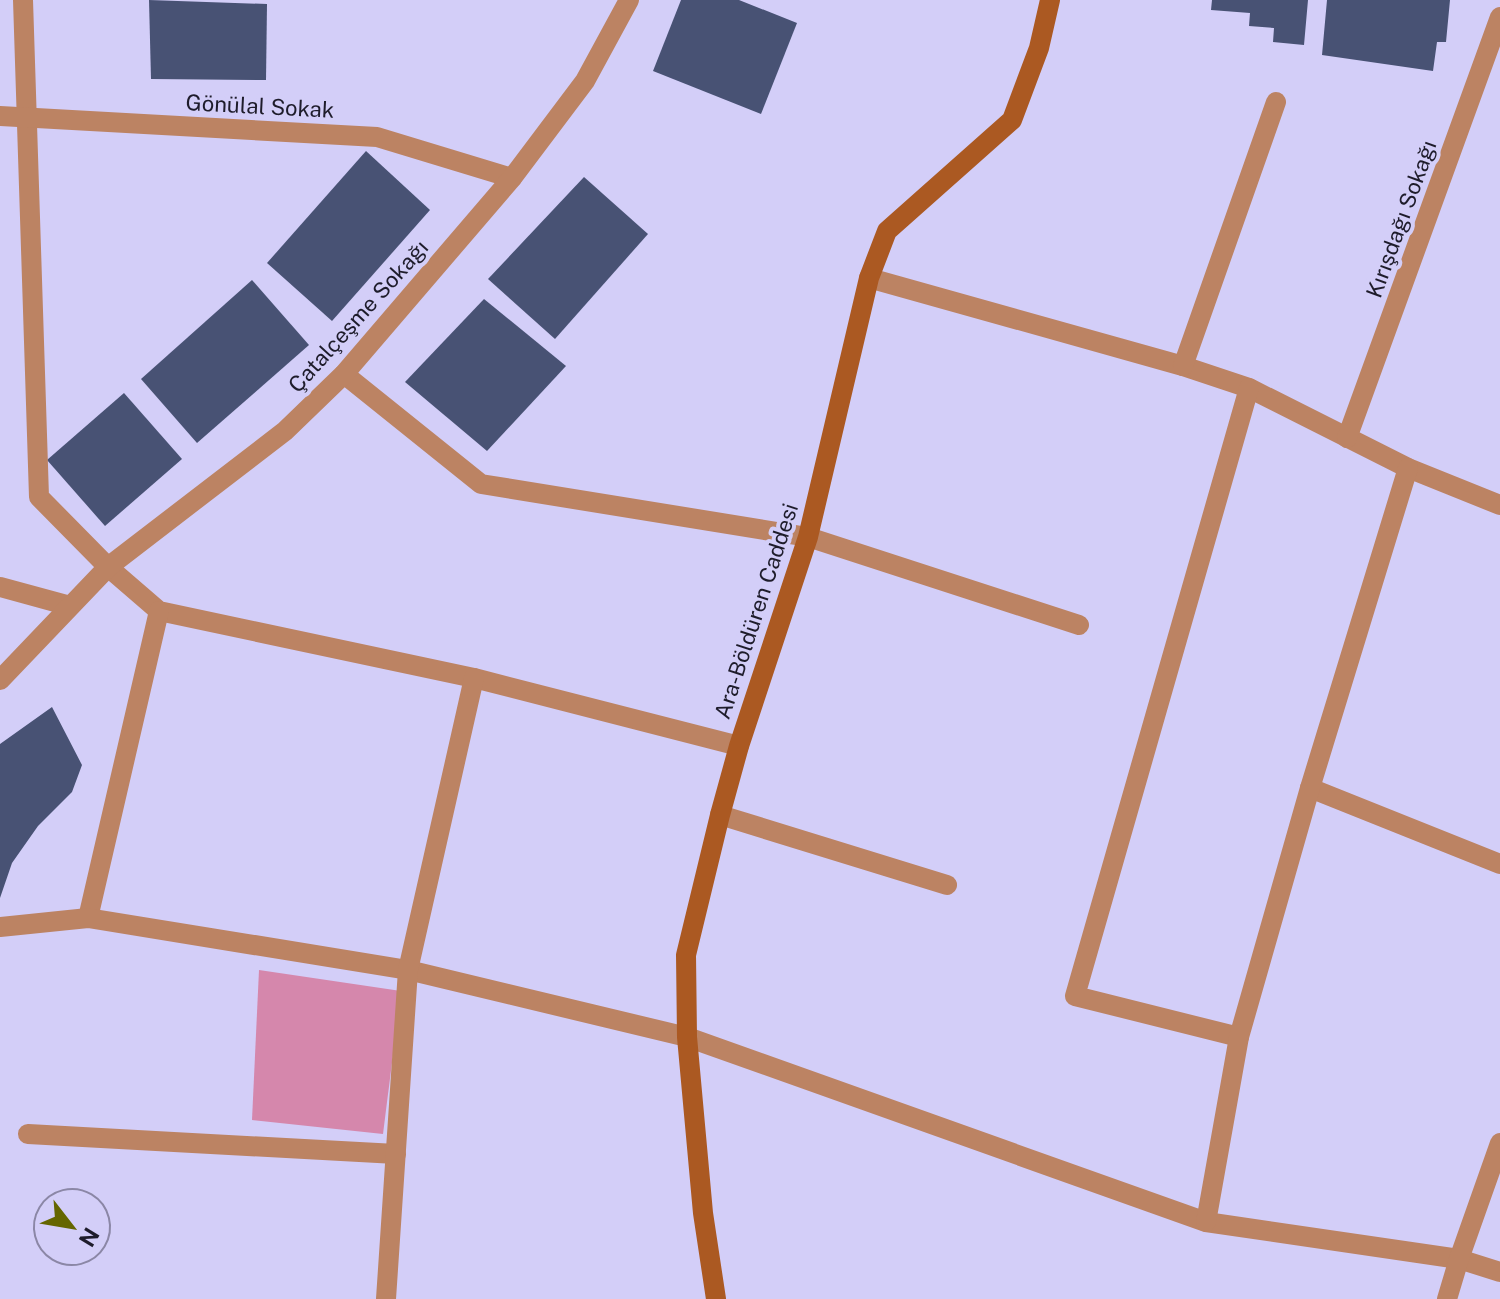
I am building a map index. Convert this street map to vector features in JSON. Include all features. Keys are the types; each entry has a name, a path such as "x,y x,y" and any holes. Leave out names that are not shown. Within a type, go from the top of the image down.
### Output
{"street":[{"path":"23,0 39,497 108,567 159,611 474,678 739,746"},
{"name":"Çatalçeşme Sokağı","path":"0,680 108,567 285,431 344,374 512,178 585,81 629,0"},
{"name":"Ara-Böldüren Caddesi","path":"716,1299 703,1213 687,1037 686,955 720,815 739,746 808,537 869,278 887,231 1012,120 1039,48 1050,0"},
{"name":"Kırışdağı Sokağı","path":"1347,438 1500,17"},
{"path":"1183,366 1276,102"},
{"name":"Gönülal Sokak","path":"0,116 377,137 512,178"},
{"path":"869,278 1183,366 1249,388 1408,468 1500,505"},
{"path":"344,374 481,484 808,537 1079,625"},
{"path":"1239,1037 1075,996 1249,388"},
{"path":"1206,1222 1239,1037 1310,788 1408,468"},
{"path":"0,587 70,606"},
{"path":"88,918 159,611"},
{"path":"386,1299 408,970 474,678"},
{"path":"1310,788 1500,864"},
{"path":"720,815 947,885"},
{"path":"0,927 88,918 408,970 687,1037 1206,1222 1459,1259 1500,1272"},
{"path":"28,1134 396,1154"},
{"path":"1447,1299 1500,1143"}],"shaded area":[{"path":"259,970 401,991 383,1134 252,1120"}],"building":[{"path":"149,0 267,4 266,80 151,79"},
{"path":"681,0 739,0 797,23 761,114 653,71"},
{"path":"1212,0 1308,0 1304,45 1273,42 1274,28 1249,26 1250,13 1211,10"},
{"path":"1327,0 1450,0 1446,42 1437,42 1433,71 1322,55"},
{"path":"366,151 430,210 332,321 267,263"},
{"path":"584,177 648,234 555,339 488,279"},
{"path":"252,280 309,345 197,443 141,379"},
{"path":"484,299 566,366 487,451 405,382"},
{"path":"124,393 182,459 105,526 47,460"},
{"path":"52,707 82,765 72,792 38,826 12,863 0,898 0,744"}]}
